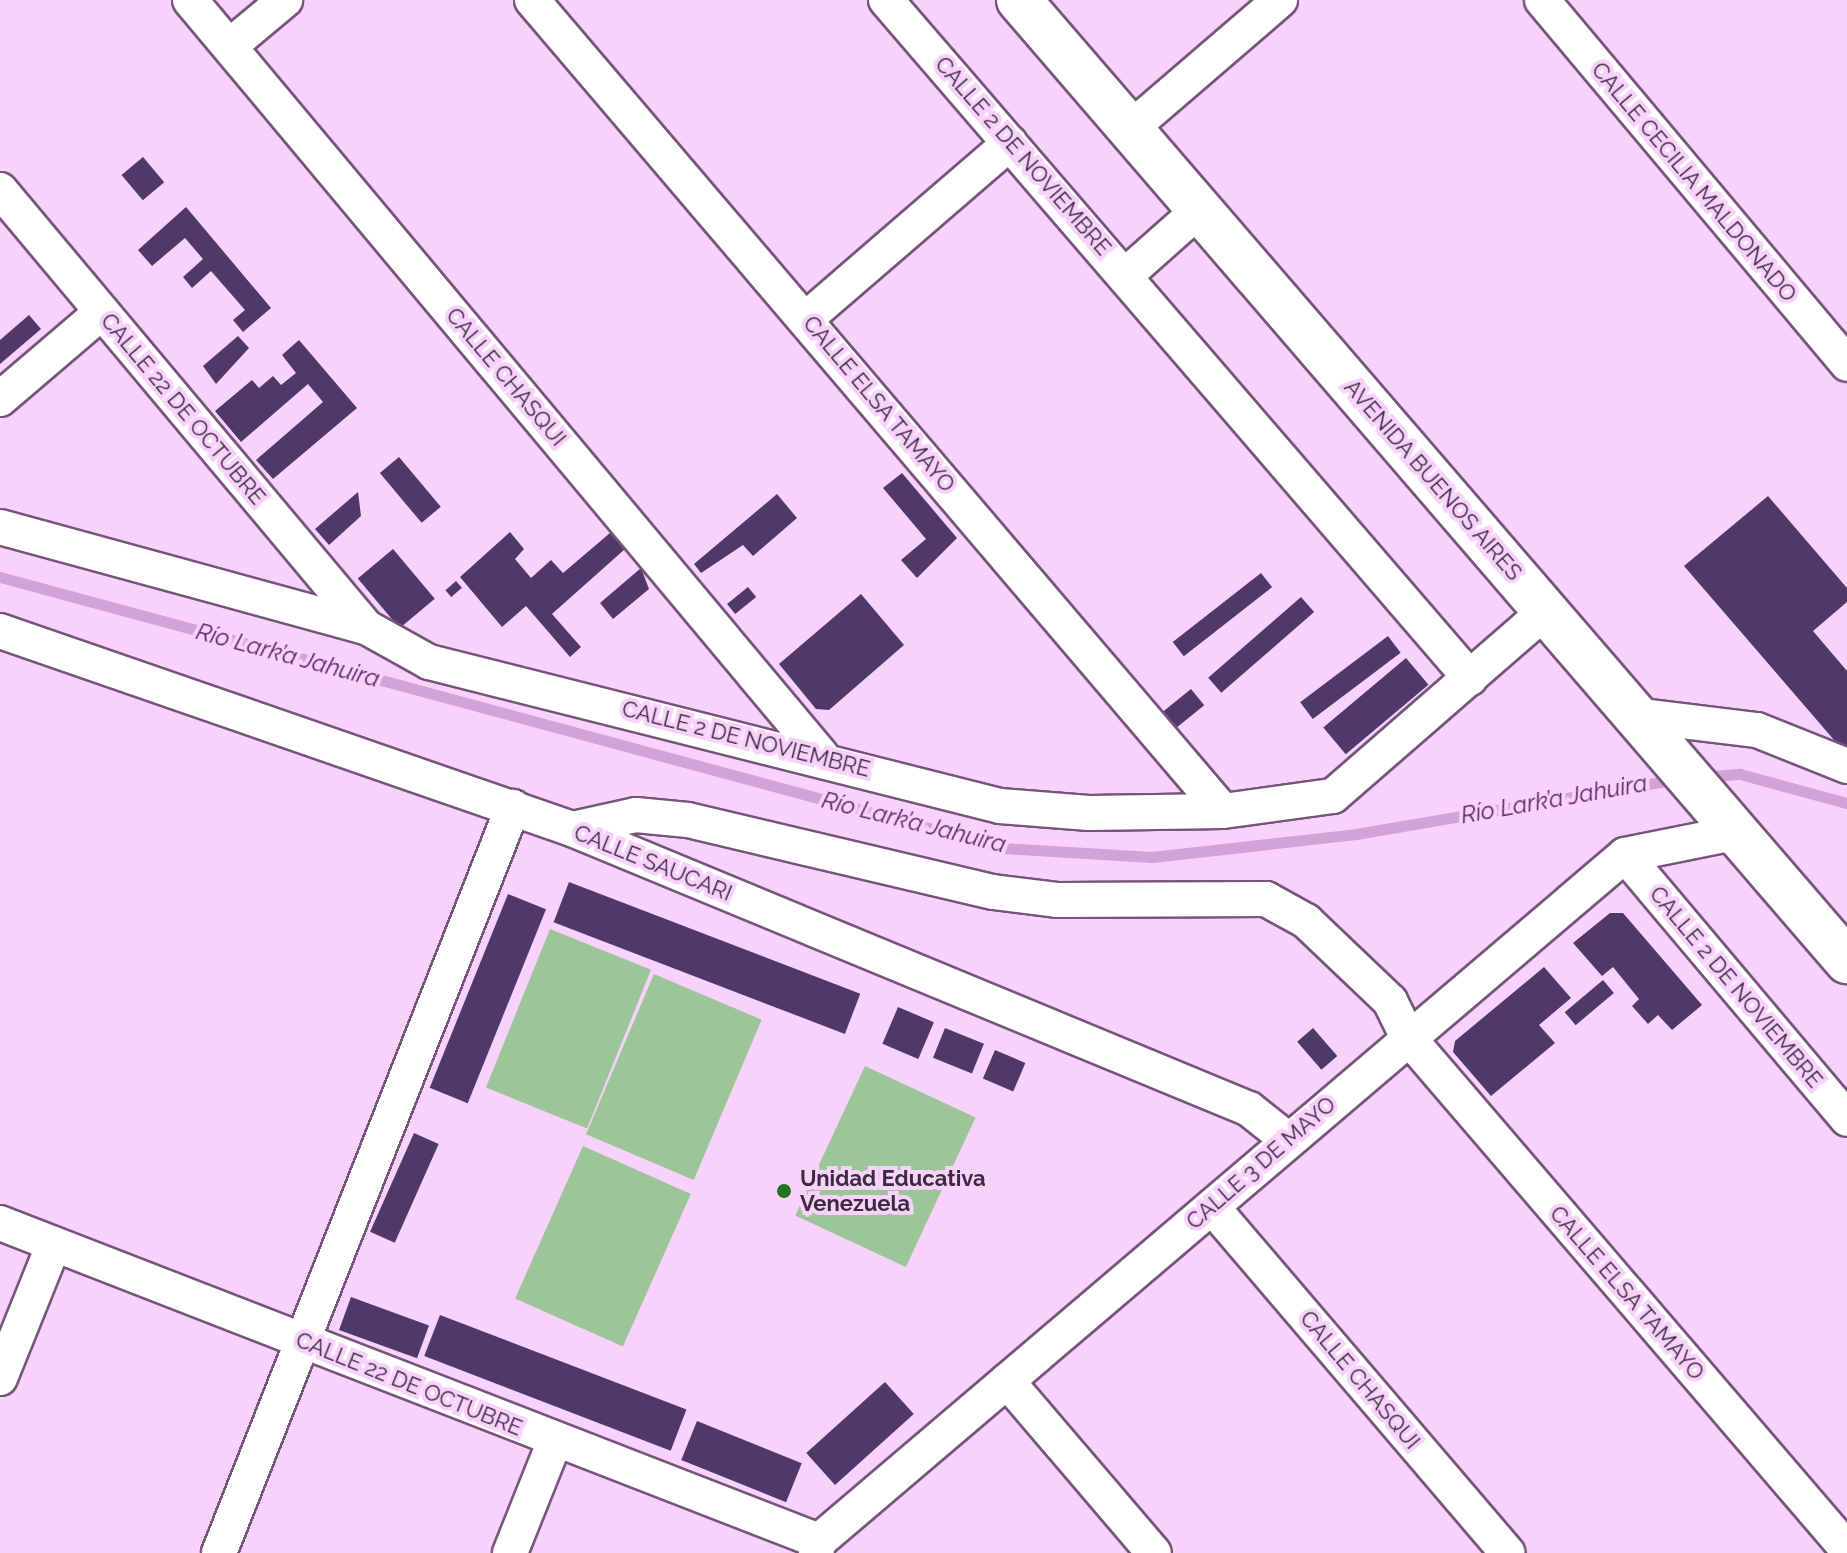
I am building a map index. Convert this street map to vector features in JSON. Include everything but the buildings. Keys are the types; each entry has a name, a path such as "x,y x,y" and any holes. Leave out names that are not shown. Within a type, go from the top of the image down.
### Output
{"highway":[{"name":"AVENIDA BUENOS AIRES","path":"1019,0 1198,211 1641,716 1847,961"}],"street":[{"name":"CALLE CHASQUI","path":"190,0 821,755"},
{"path":"230,46 285,0"},
{"name":"CALLE ELSA TAMAYO","path":"532,0 807,318 1223,811"},
{"name":"CALLE 2 DE NOVIEMBRE","path":"886,0 1127,274 1470,678"},
{"path":"1130,129 1280,0"},
{"name":"CALLE CECILIA MALDONADO","path":"1542,0 1847,364"},
{"path":"807,318 1010,143"},
{"name":"CALLE 22 DE OCTUBRE","path":"0,190 366,627"},
{"path":"1127,274 1198,211"},
{"path":"0,399 102,312"},
{"name":"CALLE 2 DE NOVIEMBRE","path":"0,527 366,627 429,662 821,755 1000,806 1223,811 1333,796 1547,610"},
{"name":"CALLE SAUCARI","path":"5,644 513,807 572,829 1249,1109 1287,1139"},
{"path":"1641,716 1757,730 1847,766"},
{"path":"219,1553 513,807"},
{"name":"CALLE ELSA TAMAYO","path":"572,829 636,815 688,820 993,892 1057,900 1266,899 1306,921 1390,1001 1407,1036 1847,1549"},
{"name":"CALLE 3 DE MAYO","path":"818,1547 1407,1036 1625,855 1730,821"},
{"name":"CALLE 2 DE NOVIEMBRE","path":"1625,855 1847,1119"},
{"name":"CALLE CHASQUI","path":"1212,1207 1507,1553"},
{"name":"CALLE 22 DE OCTUBRE","path":"0,1223 818,1547"},
{"path":"0,1378 54,1244"},
{"path":"1007,1381 1154,1553"},
{"path":"510,1553 554,1443"}],"green space":[{"path":"550,929 651,970 587,1128 486,1088"},
{"path":"654,974 762,1020 694,1180 586,1134"},
{"path":"865,1066 976,1118 906,1267 795,1216"},
{"path":"583,1146 691,1194 623,1347 515,1299"}],"waterway":[{"name":"Río Lark’a Jahuira","path":"0,577 1003,848 1152,857 1356,834 1677,779"},
{"name":"Río Lark’a Jahuira","path":"1702,777 1740,774 1847,803"}],"place":[{"name":"Unidad Educativa Venezuela","path":"784,1191"}]}
